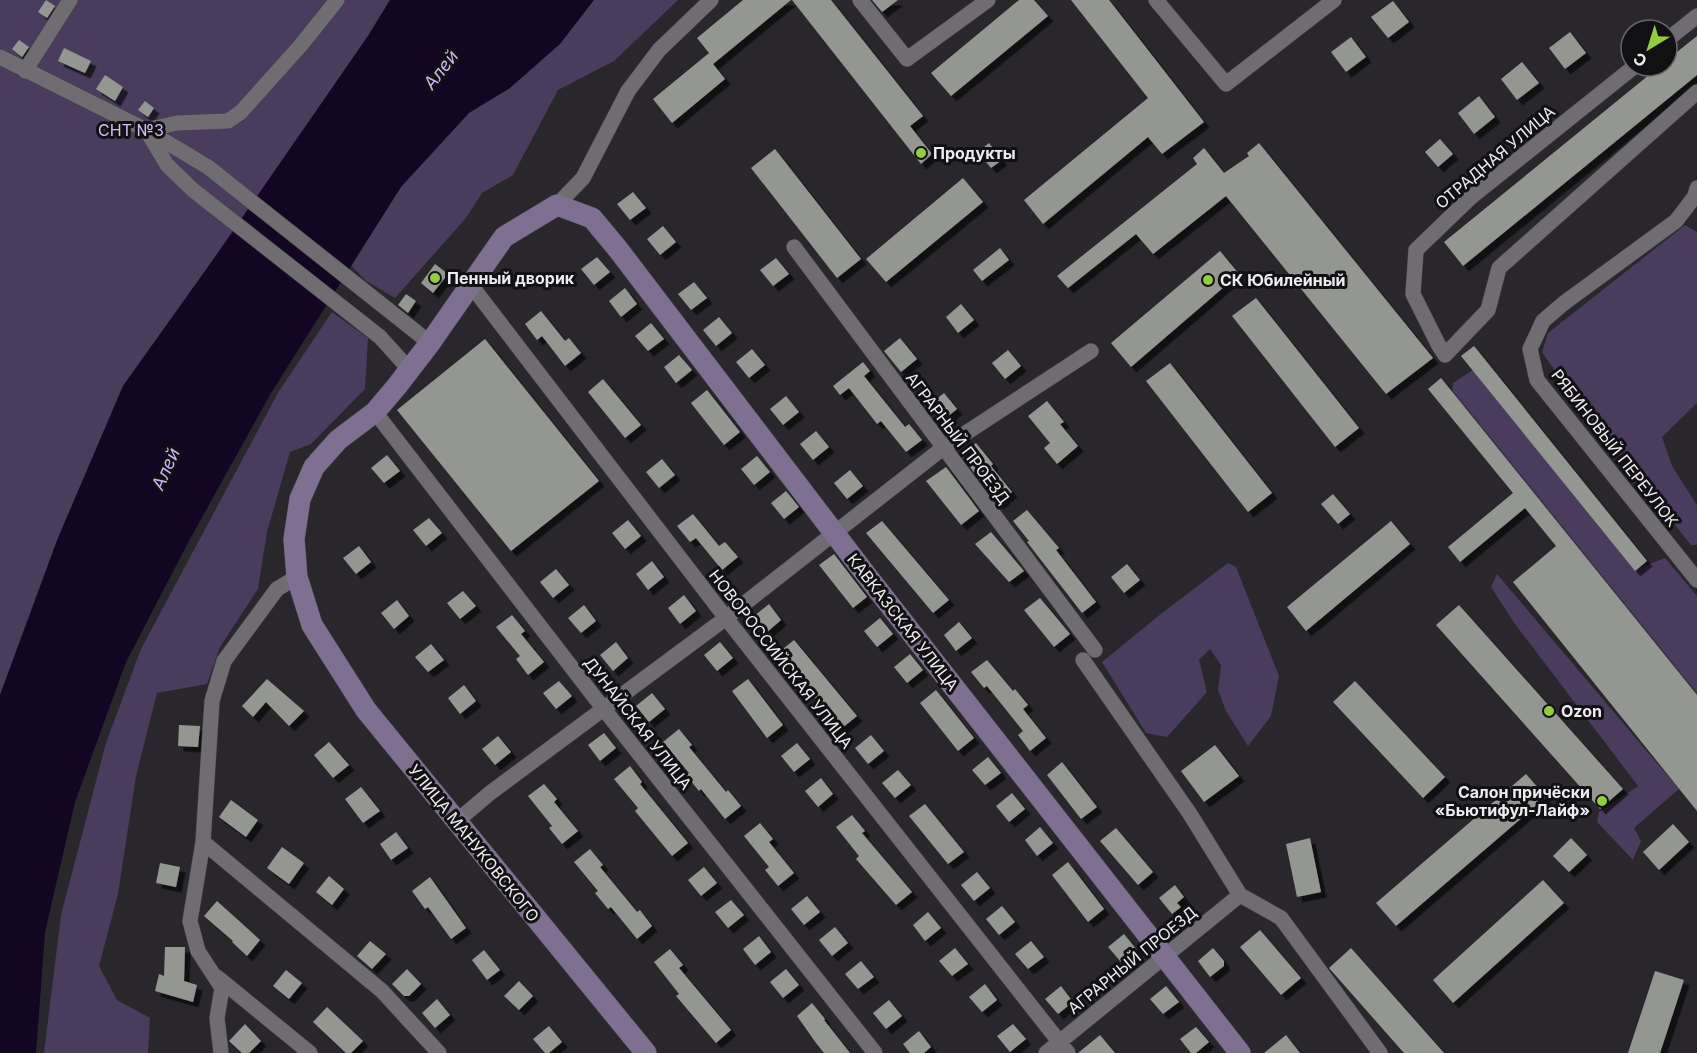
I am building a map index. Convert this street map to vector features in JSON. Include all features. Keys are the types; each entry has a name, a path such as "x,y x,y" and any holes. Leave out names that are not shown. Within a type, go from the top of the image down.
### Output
{"street":[{"path":"25,71 70,0"},
{"path":"146,130 177,123 228,121 241,112 337,0"},
{"path":"557,205 583,178 628,91 659,50 711,0"},
{"path":"860,0 907,59 988,0"},
{"path":"1156,0 1226,84 1334,0"},
{"path":"1679,30 1697,16"},
{"path":"0,57 146,130 211,170 430,343"},
{"name":"ОТРАДНАЯ УЛИЦА","path":"1620,78 1470,198 1416,250 1413,294 1445,355 1488,309 1499,268 1697,92"},
{"path":"146,130 167,165 193,190 380,337 409,369"},
{"name":"РЯБИНОВЫЙ ПЕРЕУЛОК","path":"1697,188 1695,196 1676,221 1543,321 1530,349 1537,380 1697,580"},
{"name":"УЛИЦА МАНУКОВСКОГО","path":"557,205 504,237 430,343 375,412 338,440 314,467 300,499 294,539 297,577 312,625 366,710 646,1053"},
{"name":"КАВКАЗСКАЯ УЛИЦА","path":"557,205 592,218 617,248 834,532 1240,1053"},
{"name":"АГРАРНЫЙ ПРОЕЗД","path":"794,247 1095,650"},
{"name":"НОВОРОССИЙСКАЯ УЛИЦА","path":"470,284 726,618 1064,1048"},
{"path":"457,821 490,793 726,618 943,448 1091,351"},
{"name":"ДУНАЙСКАЯ УЛИЦА","path":"375,412 603,708 875,1053"},
{"path":"221,1053 217,1018 222,988 198,951 190,921 203,842 212,701 224,661 277,588 297,577"},
{"path":"1083,660 1190,814 1240,895 1281,918 1380,1053"},
{"path":"203,842 382,991 439,1053"},
{"name":"АГРАРНЫЙ ПРОЕЗД","path":"1047,1053 1064,1048 1164,956 1240,895"},
{"path":"211,971 310,1053"}],"green space":[{"name":"СНТ №3","path":"0,0 390,0 368,36 123,386 58,538 0,695"},
{"path":"573,0 678,0 614,61 558,90 513,175 482,193 466,218 395,298 366,281 342,256 355,232"},
{"path":"1685,225 1697,232 1697,403 1662,437 1672,466 1697,505 1697,545 1691,545 1571,394 1542,352 1548,333"},
{"path":"332,312 368,338 365,389 311,444 290,452 267,532 258,589 220,647 207,684 157,693 136,776 118,894 99,966 117,1000 150,1018 148,1053 44,1053 61,915 106,743 141,649 279,391"},
{"path":"1473,370 1634,570 1665,558 1697,596 1697,695 1452,392 1453,383"},
{"path":"1228,563 1236,567 1279,676 1271,716 1248,746 1226,711 1218,690 1221,665 1210,649 1199,660 1207,692 1167,737 1146,733 1102,662"},
{"path":"1497,574 1679,789 1634,828 1641,841 1633,860 1597,822 1599,812 1638,786 1515,624 1491,587"}],"water":[{"name":"Алей","path":"390,0 594,0 560,44 510,88 469,113 401,187 271,393 190,539 126,662 75,802 45,932 36,1053 0,1053 0,695 58,538 123,386 368,36"}],"building":[{"path":"46,0 55,6 47,18 38,12"},
{"path":"743,0 791,0 713,64 725,79 672,123 653,99 709,53 697,38"},
{"path":"792,0 831,0 923,116 910,126 932,154 921,164"},
{"path":"872,0 898,0 882,12"},
{"path":"1019,0 1034,0 1048,16 951,96 931,73"},
{"path":"1071,0 1109,0 1204,122 1162,154 1148,137 1043,224 1024,200 1148,98"},
{"path":"1393,1 1409,22 1388,38 1371,17"},
{"path":"1570,32 1586,53 1565,69 1549,48"},
{"path":"1697,36 1697,75 1463,266 1444,242 1645,78 1679,78 1679,50"},
{"path":"1351,37 1366,57 1346,72 1331,52"},
{"path":"19,40 29,47 22,57 12,49"},
{"path":"64,48 91,61 85,73 58,61"},
{"path":"1522,62 1539,83 1517,100 1501,79"},
{"path":"105,75 123,87 115,101 96,89"},
{"path":"1479,96 1495,117 1474,134 1458,113"},
{"path":"145,101 154,108 148,117 138,110"},
{"path":"1440,139 1453,154 1438,167 1425,152"},
{"path":"989,143 1002,160 991,168 978,152"},
{"path":"1259,143 1433,358 1386,394 1226,196 1153,254 1136,234 1068,288 1057,276 1197,164 1193,158 1204,148 1224,173 1249,156 1247,153"},
{"path":"775,149 861,259 837,278 751,168"},
{"path":"963,178 983,202 886,282 866,259"},
{"path":"633,192 646,208 630,220 617,204"},
{"path":"663,226 676,242 660,255 647,239"},
{"path":"1000,248 1009,260 982,281 973,270"},
{"path":"1220,251 1239,274 1131,367 1111,343"},
{"path":"597,257 610,272 594,285 581,269"},
{"path":"776,258 789,274 773,286 760,270"},
{"path":"435,264 448,274 433,293 421,283"},
{"path":"694,282 707,298 691,310 678,294"},
{"path":"625,288 637,304 621,317 609,301"},
{"path":"406,294 416,301 408,313 398,305"},
{"path":"1256,298 1359,428 1335,447 1232,316"},
{"path":"961,304 974,320 958,333 946,317"},
{"path":"541,311 565,341 569,338 581,353 565,366 542,336 537,340 525,324"},
{"path":"719,317 732,333 716,346 703,330"},
{"path":"651,323 664,339 648,351 635,336"},
{"path":"900,338 917,359 901,372 884,351"},
{"path":"485,339 599,481 511,551 397,410"},
{"path":"1474,346 1647,561 1635,571 1461,356"},
{"path":"752,349 765,365 749,378 736,362"},
{"path":"1008,350 1021,366 1005,379 992,363"},
{"path":"679,355 692,370 676,383 664,367"},
{"path":"863,362 870,371 864,376 905,427 909,424 922,440 906,452 881,421 877,424 849,388 840,395 833,386"},
{"path":"1170,363 1272,493 1248,512 1146,381"},
{"path":"1441,378 1697,695 1697,811 1513,582 1556,546 1525,508 1460,562 1448,547 1513,493 1428,389"},
{"path":"603,379 641,425 625,438 588,392"},
{"path":"707,390 740,432 724,445 691,403"},
{"path":"944,393 957,409 941,422 928,406"},
{"path":"786,396 799,412 783,425 770,409"},
{"path":"1047,401 1064,422 1060,424 1078,446 1057,464 1044,448 1050,443 1028,416"},
{"path":"816,431 829,447 813,460 800,444"},
{"path":"976,443 1012,492 998,504 961,455"},
{"path":"387,455 400,471 384,483 371,468"},
{"path":"757,456 770,472 754,485 741,469"},
{"path":"662,459 675,475 659,488 646,472"},
{"path":"946,467 979,511 961,525 926,481"},
{"path":"850,470 863,486 847,499 834,483"},
{"path":"786,491 799,507 784,519 771,503"},
{"path":"1333,494 1350,514 1338,524 1321,504"},
{"path":"1027,510 1059,548 1056,550 1096,602 1082,613 1013,521"},
{"path":"693,514 719,546 725,542 738,557 722,570 696,538 690,542 677,526"},
{"path":"429,518 442,533 426,546 413,530"},
{"path":"628,520 641,536 625,549 612,533"},
{"path":"882,521 949,600 933,613 866,533"},
{"path":"1391,521 1410,544 1306,631 1287,607"},
{"path":"991,532 1024,571 1009,582 975,544"},
{"path":"359,546 371,562 356,574 343,558"},
{"path":"834,554 867,597 853,608 819,565"},
{"path":"652,561 664,577 648,590 636,574"},
{"path":"1127,564 1140,580 1124,593 1111,577"},
{"path":"556,569 569,585 553,598 540,582"},
{"path":"463,591 476,606 460,619 447,603"},
{"path":"684,595 696,611 680,624 668,608"},
{"path":"1040,598 1070,634 1054,647 1024,610"},
{"path":"397,600 409,616 394,629 381,613"},
{"path":"769,604 781,620 766,633 753,617"},
{"path":"584,605 596,621 581,633 568,618"},
{"path":"1459,605 1623,789 1600,809 1436,625"},
{"path":"512,615 525,631 521,634 544,662 528,675 516,659 520,656 496,627"},
{"path":"880,618 893,634 877,647 864,631"},
{"path":"959,622 972,638 956,651 944,635"},
{"path":"794,640 857,716 841,729 778,653"},
{"path":"616,642 628,658 613,671 600,655"},
{"path":"720,642 733,658 717,671 704,655"},
{"path":"431,644 444,660 428,672 415,657"},
{"path":"910,654 923,670 907,683 894,667"},
{"path":"987,660 1028,705 1023,709 1046,738 1030,751 1018,735 1023,731 987,686 984,688 971,672"},
{"path":"267,679 304,711 289,726 266,702 253,717 242,706"},
{"path":"748,679 783,725 767,738 732,691"},
{"path":"559,681 572,696 556,709 543,693"},
{"path":"1355,681 1445,777 1423,798 1333,702"},
{"path":"464,685 476,701 460,714 448,698"},
{"path":"936,690 974,738 958,751 920,703"},
{"path":"652,693 665,709 649,722 636,706"},
{"path":"179,725 200,726 198,747 178,746"},
{"path":"679,729 692,745 689,747 726,792 728,790 741,806 725,819 701,789 699,791 686,775 689,773 663,742"},
{"path":"604,733 616,748 600,761 588,745"},
{"path":"871,735 884,751 868,764 855,748"},
{"path":"498,736 511,752 495,765 482,749"},
{"path":"329,742 349,765 333,778 314,755"},
{"path":"797,743 810,759 794,772 781,756"},
{"path":"1215,745 1239,776 1204,802 1181,771"},
{"path":"988,757 1001,773 985,785 972,770"},
{"path":"1062,762 1097,807 1081,819 1047,775"},
{"path":"630,766 642,782 640,784 688,843 672,856 635,811 638,808 614,779"},
{"path":"898,770 911,785 895,798 882,783"},
{"path":"1526,774 1546,797 1396,926 1376,903"},
{"path":"821,778 833,794 818,807 805,791"},
{"path":"544,784 557,799 554,802 578,831 562,844 549,828 552,826 528,796"},
{"path":"361,787 380,811 363,823 345,799"},
{"path":"1012,793 1025,809 1009,822 996,806"},
{"path":"231,800 258,820 246,837 219,817"},
{"path":"925,804 964,852 948,864 909,816"},
{"path":"852,815 865,831 862,833 912,892 896,905 856,859 859,856 836,827"},
{"path":"760,823 773,839 769,842 794,873 778,886 765,870 769,867 744,836"},
{"path":"1673,824 1689,842 1659,870 1643,852"},
{"path":"1040,827 1053,843 1037,856 1025,840"},
{"path":"1116,828 1153,872 1138,885 1100,841"},
{"path":"396,832 408,848 391,860 380,844"},
{"path":"1310,838 1321,892 1297,897 1286,844"},
{"path":"1571,838 1587,855 1569,872 1553,856"},
{"path":"282,847 304,863 289,884 267,868"},
{"path":"590,849 603,865 600,867 637,912 640,910 652,926 637,939 611,907 608,909 595,893 598,891 574,862"},
{"path":"1068,862 1104,909 1088,922 1052,875"},
{"path":"160,863 180,867 176,887 156,883"},
{"path":"704,867 717,883 701,896 688,880"},
{"path":"977,872 990,888 974,901 961,885"},
{"path":"329,876 344,889 332,905 316,892"},
{"path":"430,877 466,928 451,939 428,907 425,909 412,891"},
{"path":"1543,880 1564,903 1453,1003 1433,980"},
{"path":"1175,885 1184,897 1177,903 1181,907 1172,914 1159,898"},
{"path":"807,896 820,912 804,925 791,909"},
{"path":"731,900 744,915 728,928 715,912"},
{"path":"217,901 260,940 247,956 204,916"},
{"path":"1002,906 1015,922 999,935 986,919"},
{"path":"928,912 941,928 925,941 913,925"},
{"path":"835,927 848,943 832,956 819,940"},
{"path":"1260,930 1301,978 1281,995 1240,947"},
{"path":"1124,934 1137,950 1121,962 1108,947"},
{"path":"759,936 771,952 755,965 743,949"},
{"path":"370,941 386,954 372,969 357,956"},
{"path":"1031,941 1044,957 1028,969 1015,954"},
{"path":"165,947 185,947 184,981 197,985 193,1002 155,991 159,974 164,976"},
{"path":"955,948 968,964 952,976 939,961"},
{"path":"1213,948 1224,961 1224,966 1210,977 1198,961"},
{"path":"1351,948 1444,1053 1404,1053 1329,968"},
{"path":"670,949 683,965 679,968 731,1030 716,1043 676,996 679,994 654,962"},
{"path":"484,950 500,970 487,980 472,960"},
{"path":"861,961 874,977 858,989 845,974"},
{"path":"407,969 421,984 409,996 404,996 392,984"},
{"path":"786,969 799,985 783,998 770,982"},
{"path":"286,970 302,983 289,999 273,986"},
{"path":"1655,971 1684,980 1660,1053 1628,1053"},
{"path":"519,981 533,996 519,1010 504,996"},
{"path":"985,984 997,1000 982,1012 969,997"},
{"path":"1061,986 1073,1002 1058,1014 1045,999"},
{"path":"1166,986 1179,1002 1163,1014 1150,999"},
{"path":"437,999 450,1015 435,1028 422,1013"},
{"path":"889,1000 902,1016 886,1029 873,1013"},
{"path":"812,1003 850,1053 824,1053 816,1043 797,1016"},
{"path":"327,1007 363,1041 351,1053 346,1053 313,1022"},
{"path":"245,1024 261,1041 249,1053 242,1053 229,1041"},
{"path":"1013,1024 1026,1039 1010,1052 997,1036"},
{"path":"549,1026 562,1042 549,1053 545,1053 533,1039"},
{"path":"1196,1027 1209,1042 1196,1053 1191,1053 1180,1039"},
{"path":"919,1031 931,1047 924,1053 910,1053 903,1044"},
{"path":"1100,1035 1115,1053 1078,1053"},
{"path":"1286,1035 1300,1053 1264,1053"}],"place":[{"name":"Продукты","path":"921,153"},
{"name":"Пенный дворик","path":"435,278"},
{"name":"СК Юбилейный","path":"1208,280"},
{"name":"Ozon","path":"1549,711"},
{"name":"Салон причёски «Бьютифул-Лайф»","path":"1602,801"}]}
